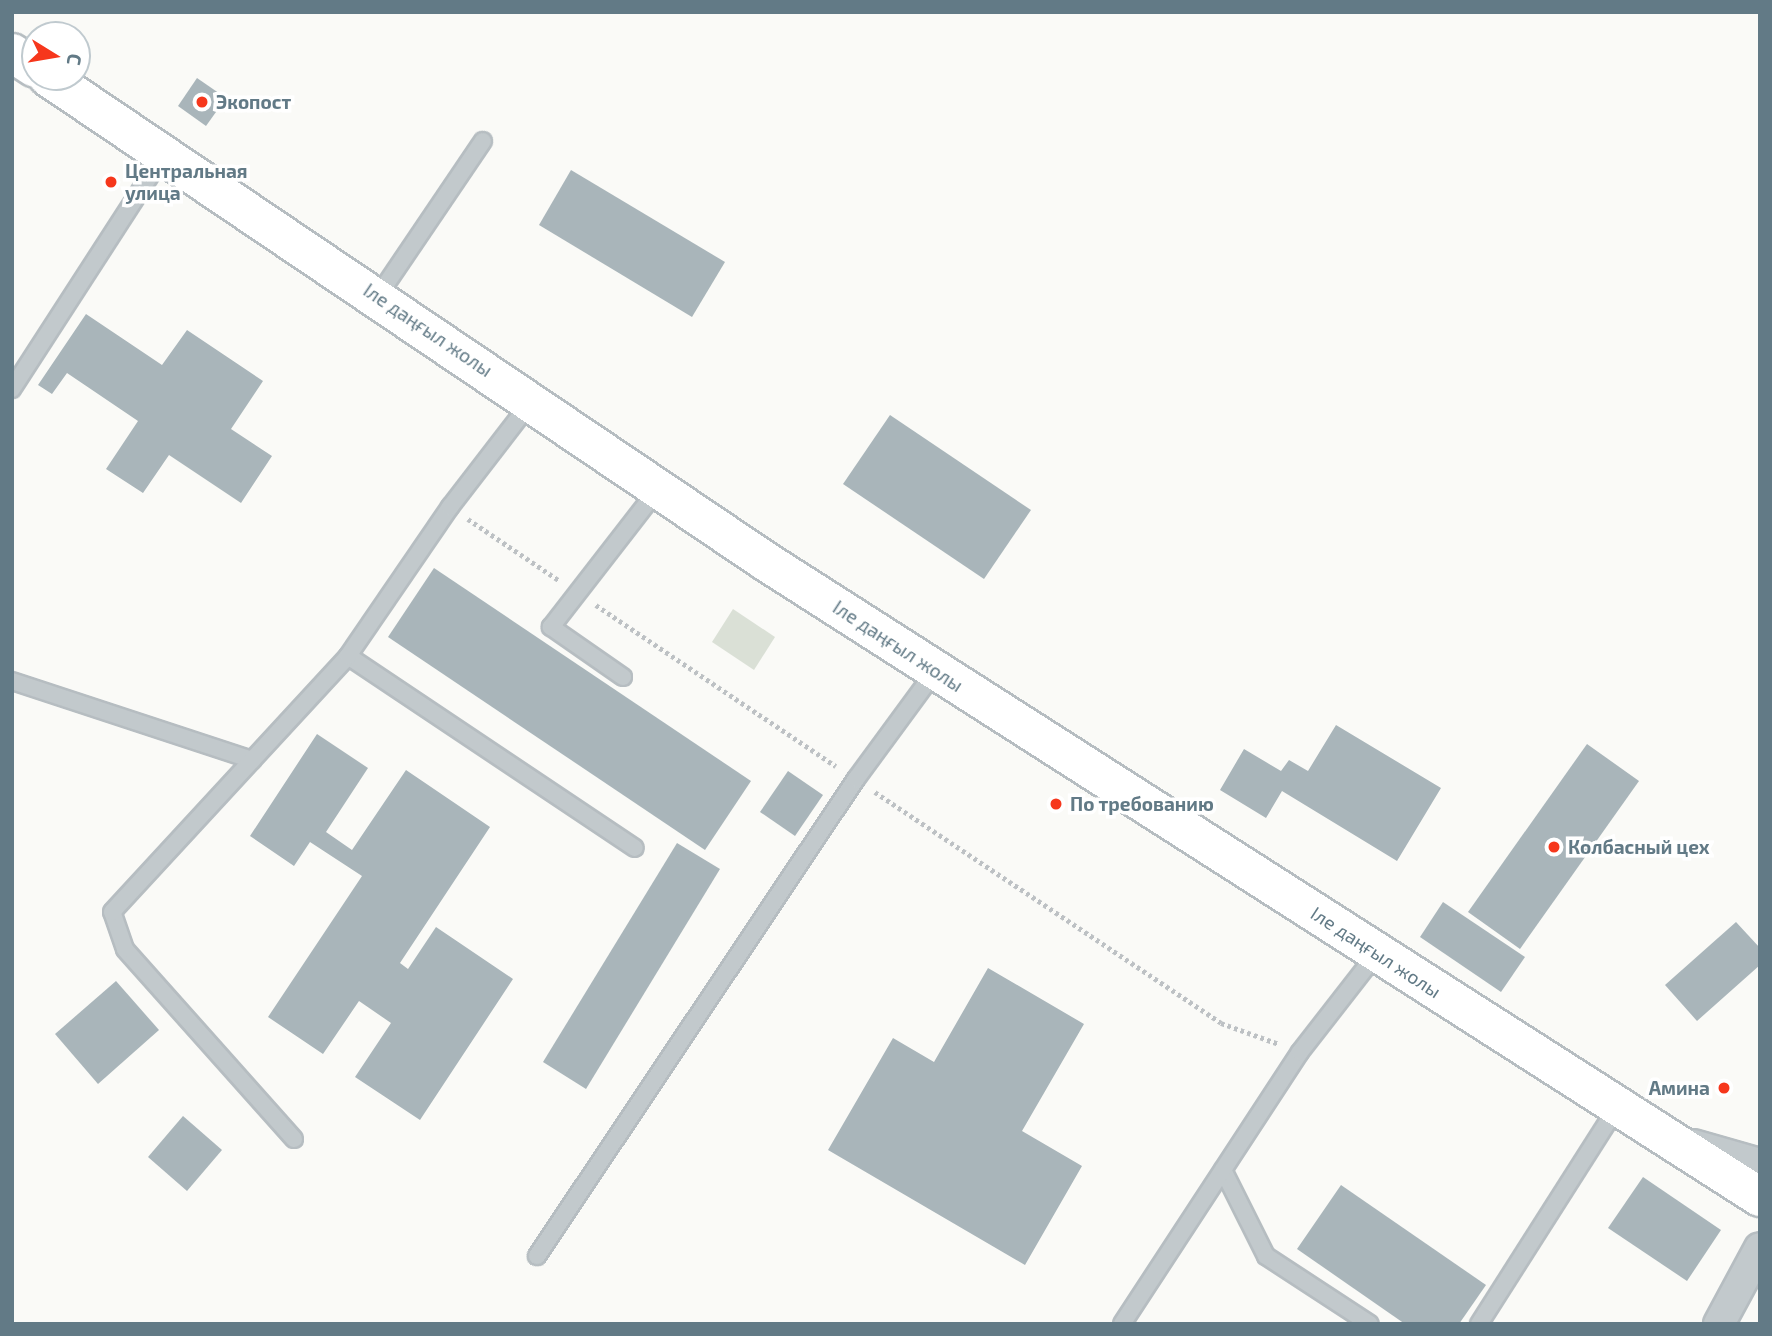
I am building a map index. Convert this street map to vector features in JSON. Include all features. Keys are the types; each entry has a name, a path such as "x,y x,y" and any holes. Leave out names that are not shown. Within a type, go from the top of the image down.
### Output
{"main road":[{"name":"Іле даңғыл жолы","path":"69,91 936,670 1760,1196"}],"street":[{"path":"1664,1136 1760,1164"},
{"path":"1719,1324 1760,1248"}],"lane":[{"path":"378,296 483,141"},
{"path":"12,389 164,154"},
{"path":"293,1139 125,949 112,912 348,656 450,507 533,400"},
{"path":"623,677 551,627 659,487"},
{"path":"348,656 635,848"},
{"path":"537,1256 856,779 936,670"},
{"path":"12,681 252,760"},
{"path":"1122,1324 1300,1052 1377,953"},
{"path":"1479,1324 1618,1106"},
{"path":"1223,1170 1266,1256 1370,1324"}],"shaded area":[{"path":"733,609 775,637 754,670 712,642"}],"building":[{"name":"Экопост","path":"197,78 226,98 206,126 178,106"},
{"path":"571,170 725,262 692,317 539,225"},
{"path":"86,314 162,365 187,330 263,381 231,429 272,456 241,503 169,455 143,493 106,469 138,421 67,373 52,394 38,385"},
{"path":"890,415 1031,510 984,579 843,484"},
{"path":"434,568 751,781 705,850 388,637"},
{"path":"1336,725 1441,788 1397,861 1282,791 1266,818 1220,790 1244,749 1281,771 1289,760 1308,771"},
{"path":"317,734 368,768 326,832 352,850 406,770 490,827 400,963 408,969 436,927 513,979 420,1120 355,1077 391,1023 359,1001 323,1054 268,1017 362,876 310,842 294,866 250,836"},
{"name":"Колбасный цех","path":"1587,744 1639,781 1520,949 1468,912"},
{"path":"788,771 823,795 795,836 760,812"},
{"path":"677,843 720,869 586,1089 543,1062"},
{"path":"1443,902 1525,957 1501,992 1420,937"},
{"path":"1736,922 1760,948 1760,965 1697,1021 1665,985"},
{"path":"988,968 1084,1024 1022,1131 1082,1166 1025,1265 828,1150 893,1038 934,1062"},
{"path":"116,981 159,1030 98,1084 55,1034"},
{"path":"183,1116 222,1150 187,1191 148,1157"},
{"path":"1643,1177 1721,1230 1687,1281 1608,1228"},
{"path":"1341,1185 1486,1285 1459,1324 1405,1324 1297,1249"}],"place":[{"name":"Экопост","path":"202,102"},
{"name":"Центральная улица","path":"111,182"},
{"name":"По требованию","path":"1056,804"},
{"name":"Колбасный цех","path":"1554,847"},
{"name":"Амина","path":"1724,1088"}]}
